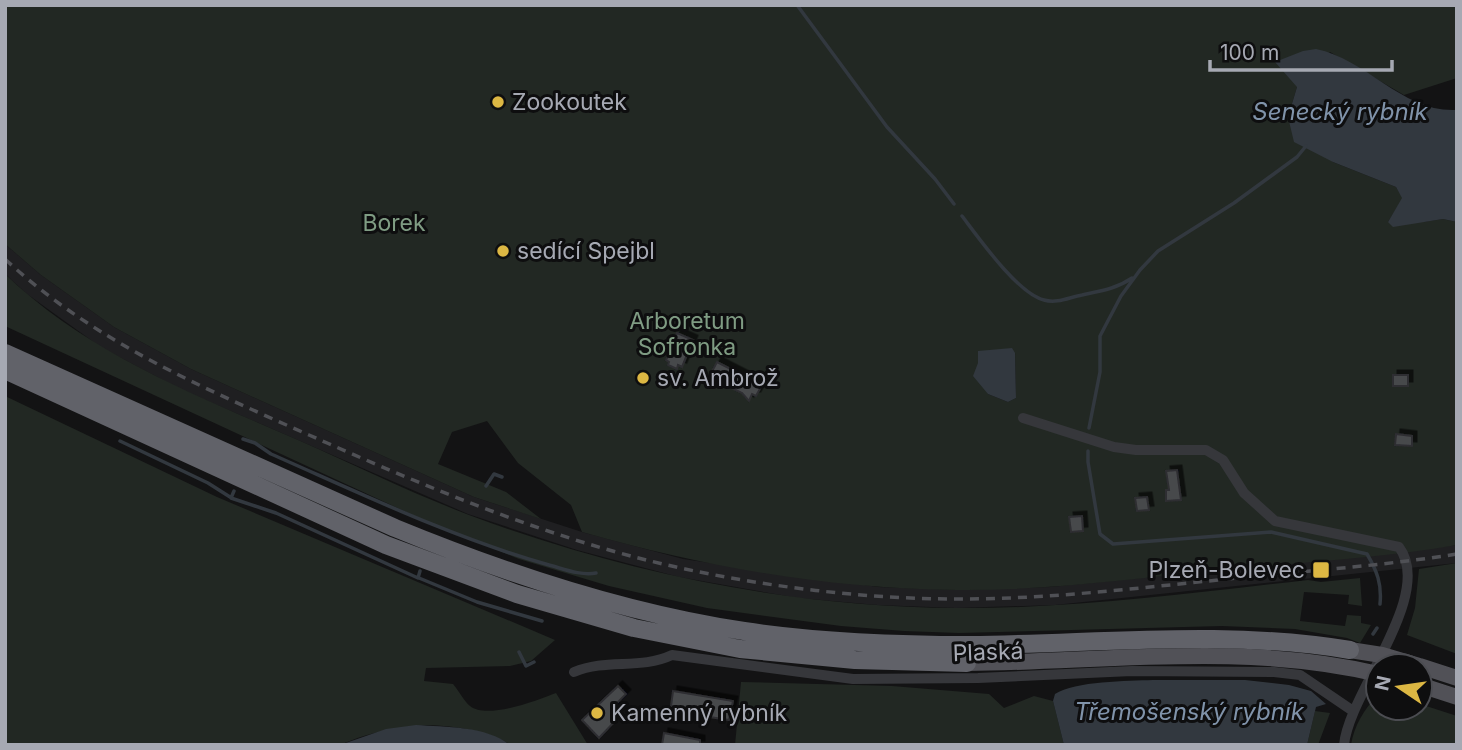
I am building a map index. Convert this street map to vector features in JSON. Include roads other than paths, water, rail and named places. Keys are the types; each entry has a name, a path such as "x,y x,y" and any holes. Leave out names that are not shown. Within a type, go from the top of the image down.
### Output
{"highway":[{"name":"Plaská","path":"5,353 455,553 545,583 637,609 744,631 856,641 968,645 1212,638 1272,640 1350,650"},
{"path":"5,370 386,545 517,594 634,628 740,649 855,660 967,663"}],"main road":[{"name":"Plaská","path":"1350,650 1364,652"},
{"name":"Plaská","path":"967,663 1211,657 1270,659 1364,672"},
{"name":"Plaská","path":"1434,671 1457,678"},
{"path":"1434,690 1457,697"}],"street":[{"path":"1023,418 1114,447 1136,450 1206,450 1223,460 1244,494 1275,521 1399,547 1406,561 1404,602 1383,652"},
{"name":"Plaská","path":"574,672 601,663 648,662 672,655 853,679 978,678 1132,671 1274,672 1300,675 1353,711"},
{"path":"1344,745 1345,731 1364,692"}],"water":[{"name":"Senecký rybník","path":"1316,49 1352,63 1419,103 1438,109 1457,110 1457,222 1443,219 1393,227 1388,222 1402,198 1396,187 1333,162 1294,142 1288,117 1297,87 1275,62"},
{"path":"1012,348 1015,353 1016,398 1008,402 988,394 973,376 978,363 978,351"},
{"name":"Třemošenský rybník","path":"1153,680 1245,680 1289,685 1311,691 1326,704 1316,707 1307,745 1064,745 1053,701 1055,694 1088,684"},
{"path":"416,725 478,731 510,745 340,745 386,729"}],"waterway":[{"path":"797,5 887,127 954,204"},
{"path":"1089,428 1100,372 1100,336 1121,296 1140,270 1158,251 1234,203 1297,157 1306,146"},
{"path":"962,216 1011,276 1034,296 1044,300 1059,301 1102,291 1132,278"},
{"path":"243,439 255,443 271,454 443,529 567,570 584,574 596,573"},
{"path":"120,441 208,483 230,497"},
{"path":"1088,451 1100,534 1113,544 1271,532 1367,554 1378,578 1380,604"},
{"path":"486,486 494,474 502,477"},
{"path":"234,491 231,498 276,513 418,578 420,571"},
{"path":"419,578 477,602 542,621"},
{"path":"1373,634 1377,628"},
{"path":"519,652 526,666 534,662"}],"railway":[{"path":"5,259 39,288 111,338 228,399 401,475 494,512 588,544 685,569 753,582 856,595 993,599 1127,589 1457,554"}],"place":[{"name":"Zookoutek","path":"498,102"},
{"name":"sedící Spejbl","path":"503,251"},
{"name":"sv. Ambrož","path":"643,378"},
{"name":"Plzeň-Bolevec","path":"1321,570"},
{"name":"Kamenný rybník","path":"597,713"}],"park label":[{"name":"Borek","path":"394,223"},
{"name":"Arboretum Sofronka","path":"687,334"}]}
